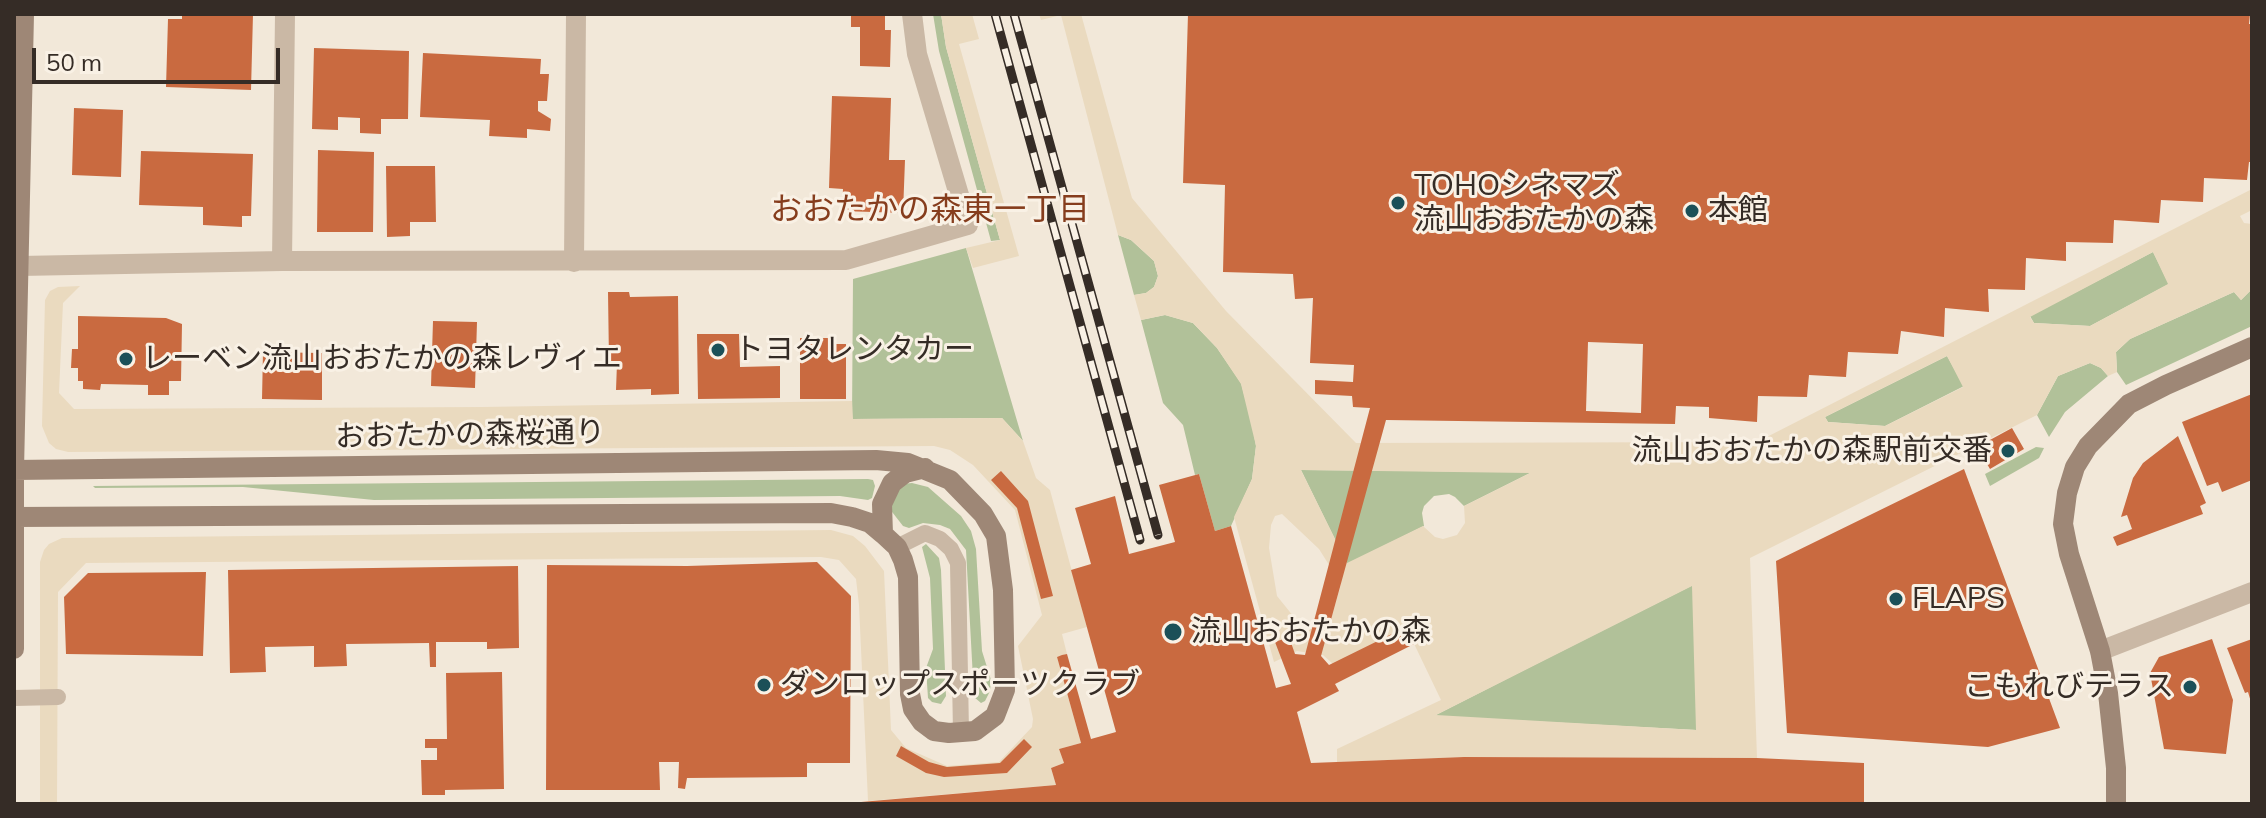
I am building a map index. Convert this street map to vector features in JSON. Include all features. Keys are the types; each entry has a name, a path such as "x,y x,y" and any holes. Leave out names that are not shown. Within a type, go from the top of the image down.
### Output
{"street":[{"path":"14,649 14,470 24,14"},
{"path":"282,261 285,14"},
{"path":"574,262 576,14"},
{"path":"20,266 282,261 846,260 968,225 917,54 912,14"},
{"path":"2116,804 2112,729 2100,651 2069,554 2063,524 2067,493 2075,467 2088,446 2129,404 2252,347"},
{"name":"おおたかの森桜通り","path":"14,470 876,460 925,468"},
{"path":"925,468 950,480 966,494 996,536 1003,590 1005,690 995,716 975,731 934,731 922,722 913,709 910,694 908,577 890,540 882,504 892,483 905,473 925,468"},
{"path":"15,517 831,513 870,523 890,540"},
{"path":"2100,651 2252,592"}],"lane":[{"path":"890,540 925,533 940,539 951,549 958,563 961,733"},
{"path":"14,698 58,697"}],"green space":[{"path":"933,14 941,14 946,47 1000,240 991,241 939,51"},
{"path":"1118,235 1131,240 1154,261 1158,276 1154,287 1146,293 1134,295"},
{"path":"966,248 1023,441 1002,418 852,419 853,279"},
{"path":"2153,252 2169,284 2090,326 2034,323 2030,316"},
{"path":"2252,289 2252,326 2126,385 2117,372 2116,352 2130,339 2234,292 2241,300"},
{"path":"1165,315 1193,323 1217,348 1241,383 1252,423 1256,446 1252,479 1231,526 1215,531 1199,474 1195,475 1183,425 1163,403 1141,320"},
{"path":"1947,356 1964,386 1885,426 1828,422 1825,417"},
{"path":"2090,363 2108,376 2065,412 2049,437 2037,415 2058,376"},
{"path":"2036,447 2044,448 2039,458 1990,486 1985,474"},
{"path":"1301,470 1532,472 1464,506 1449,494 1434,496 1424,506 1424,526 1347,564"},
{"path":"873,480 875,486 872,498 868,500 840,496 374,500 243,487 93,486"},
{"path":"902,484 928,487 961,516 971,531 976,549 982,651 991,680 990,691 981,703 974,697 966,550 950,529 940,525 923,523 909,528 903,526 889,508"},
{"path":"926,544 939,558 941,570 946,696 941,704 928,698 926,668 933,649 930,578 922,547"},
{"path":"1693,585 1697,730 1434,716 1538,663"}],"shaded area":[{"path":"941,14 972,14 979,39 959,44 1019,256 973,268 966,248 1000,240 946,47"},
{"path":"1039,14 1081,14 1132,198 1226,311 1356,443 1757,442 2252,189 2252,210 2240,216 2244,223 2252,224 2252,289 2241,300 2234,292 2130,339 2116,352 2117,372 2108,376 2090,363 2058,376 2037,415 1750,558 1757,758 1464,757 1337,762 1337,749 1441,700 1406,627 1333,664 1323,655 1297,651 1274,662 1234,517 1252,479 1256,446 1241,384 1217,348 1193,323 1165,315 1141,320 1134,295 1146,293 1154,287 1158,276 1154,261 1131,240 1118,235 1061,15 1041,20","holes":["2153,252 2168,284 2090,326 2034,323 2030,317","1947,356 1963,387 1885,426 1828,422 1825,417","1301,470 1530,473 1464,506 1465,523 1457,535 1443,539 1435,537 1423,526 1347,563","1282,514 1319,549 1341,584 1328,630 1310,629 1298,622 1277,596 1269,548 1275,516","1692,586 1696,730 1436,715"]},
{"path":"80,286 63,303 59,393 74,409 852,401 853,419 1002,418 1023,441 1036,478 1050,490 1087,627 1062,634 1067,654 1057,657 1081,743 1059,749 1064,763 1051,768 1056,785 868,801 856,579 839,560 821,557 86,563 58,592 57,804 40,804 40,562 49,544 62,538 831,530 853,536 884,571 891,730 906,748 947,766 999,762 1032,727 1018,646 1042,615 1015,510 973,465 950,450 934,446 68,452 56,449 49,443 42,426 45,300 50,291 58,287"}],"building":[{"path":"182,14 253,14 251,90 166,87 168,19 182,19"},
{"path":"851,14 885,14 885,30 891,30 890,67 860,66 860,27 851,27"},
{"name":"本館","path":"1188,14 2250,14 2249,24 2252,24 2252,162 2249,162 2247,180 2204,178 2203,202 2161,200 2159,223 2114,220 2113,243 2066,242 2066,261 2026,258 2025,290 1988,289 1989,312 1945,308 1944,337 1901,331 1898,354 1848,352 1846,377 1809,375 1807,397 1758,396 1757,422 1709,418 1709,407 1676,406 1675,424 1386,420 1321,656 1329,665 1406,627 1414,644 1335,684 1339,691 1297,712 1311,763 1464,757 1757,758 1864,763 1864,804 861,804 1056,785 1051,768 1064,763 1059,749 1081,743 1057,657 1062,655 1067,654 1091,739 1116,732 1071,570 1091,564 1075,508 1115,496 1129,554 1175,542 1159,485 1199,474 1215,531 1231,526 1276,688 1291,684 1275,642 1289,637 1295,654 1305,655 1370,408 1353,407 1352,396 1315,394 1315,380 1353,382 1354,365 1310,363 1313,298 1295,299 1293,274 1223,272 1225,185 1183,183","holes":["1588,342 1643,344 1641,413 1586,411"]},
{"path":"314,48 409,51 408,119 381,119 381,134 360,133 360,118 338,117 338,130 312,129"},
{"path":"423,53 541,59 540,74 549,74 547,101 538,101 538,111 551,119 550,131 527,129 527,138 489,136 490,120 420,117"},
{"path":"832,96 891,98 889,160 905,160 903,213 842,211 843,189 829,188"},
{"path":"74,108 123,110 121,177 72,175"},
{"path":"318,150 374,152 373,232 317,232"},
{"path":"141,151 253,154 251,216 242,216 242,227 203,225 203,207 139,205"},
{"path":"386,166 435,166 436,222 410,222 410,236 387,237"},
{"path":"608,292 629,292 630,297 678,296 679,394 651,395 651,389 616,390 617,363 609,362"},
{"name":"レーベン流山おおたかの森レヴィエ","path":"78,316 166,318 182,324 181,381 169,381 169,395 148,395 148,385 101,384 100,390 83,389 83,381 78,381 78,368 71,368 72,349 78,349"},
{"path":"433,321 477,322 475,388 431,386"},
{"name":"トヨタレンタカー","path":"697,334 739,334 740,367 780,366 780,398 698,399"},
{"path":"800,338 832,338 834,344 846,344 846,399 800,399"},
{"path":"263,352 322,353 322,400 262,399"},
{"path":"2252,394 2252,480 2222,492 2218,482 2207,486 2182,422"},
{"path":"2012,428 2024,449 1990,469 1977,447"},
{"path":"2178,436 2206,503 2200,506 2203,514 2117,546 2113,537 2132,529 2127,515 2121,517 2133,478 2143,463"},
{"name":"FLAPS","path":"1964,469 2060,728 1988,747 1787,733 1776,561"},
{"path":"1001,471 1028,501 1053,596 1041,599 1017,508 991,480"},
{"path":"817,562 851,596 850,763 807,763 807,777 687,778 685,789 678,788 679,762 659,762 660,790 546,790 547,565 687,566"},
{"path":"518,566 519,648 487,649 487,642 436,642 436,667 430,667 429,643 346,644 347,666 314,667 314,646 265,647 266,672 230,673 228,570"},
{"path":"206,572 203,656 66,654 64,597 88,573"},
{"name":"こもれびテラス","path":"2212,639 2233,700 2226,754 2164,749 2150,673 2159,657"},
{"path":"2252,639 2252,701 2251,702 2227,648"},
{"path":"502,672 504,789 445,790 445,795 422,795 421,760 437,760 437,748 425,748 425,739 447,739 446,673"},
{"path":"1024,739 1032,747 1007,773 944,777 926,773 896,756 901,746 929,762 947,767 1000,763"}],"railway":[{"path":"995,14 1140,540"},
{"path":"1014,14 1158,535"}],"place":[{"name":"TOHOシネマズ 流山おおたかの森","path":"1398,203"},
{"name":"本館","path":"1692,211"},
{"name":"トヨタレンタカー","path":"718,350"},
{"name":"レーベン流山おおたかの森レヴィエ","path":"126,359"},
{"name":"流山おおたかの森駅前交番","path":"2008,451"},
{"name":"FLAPS","path":"1896,599"},
{"name":"流山おおたかの森","path":"1173,632"},
{"name":"ダンロップスポーツクラブ","path":"764,685"},
{"name":"こもれびテラス","path":"2190,687"}],"district":[{"name":"おおたかの森東一丁目","path":"930,210"}]}
